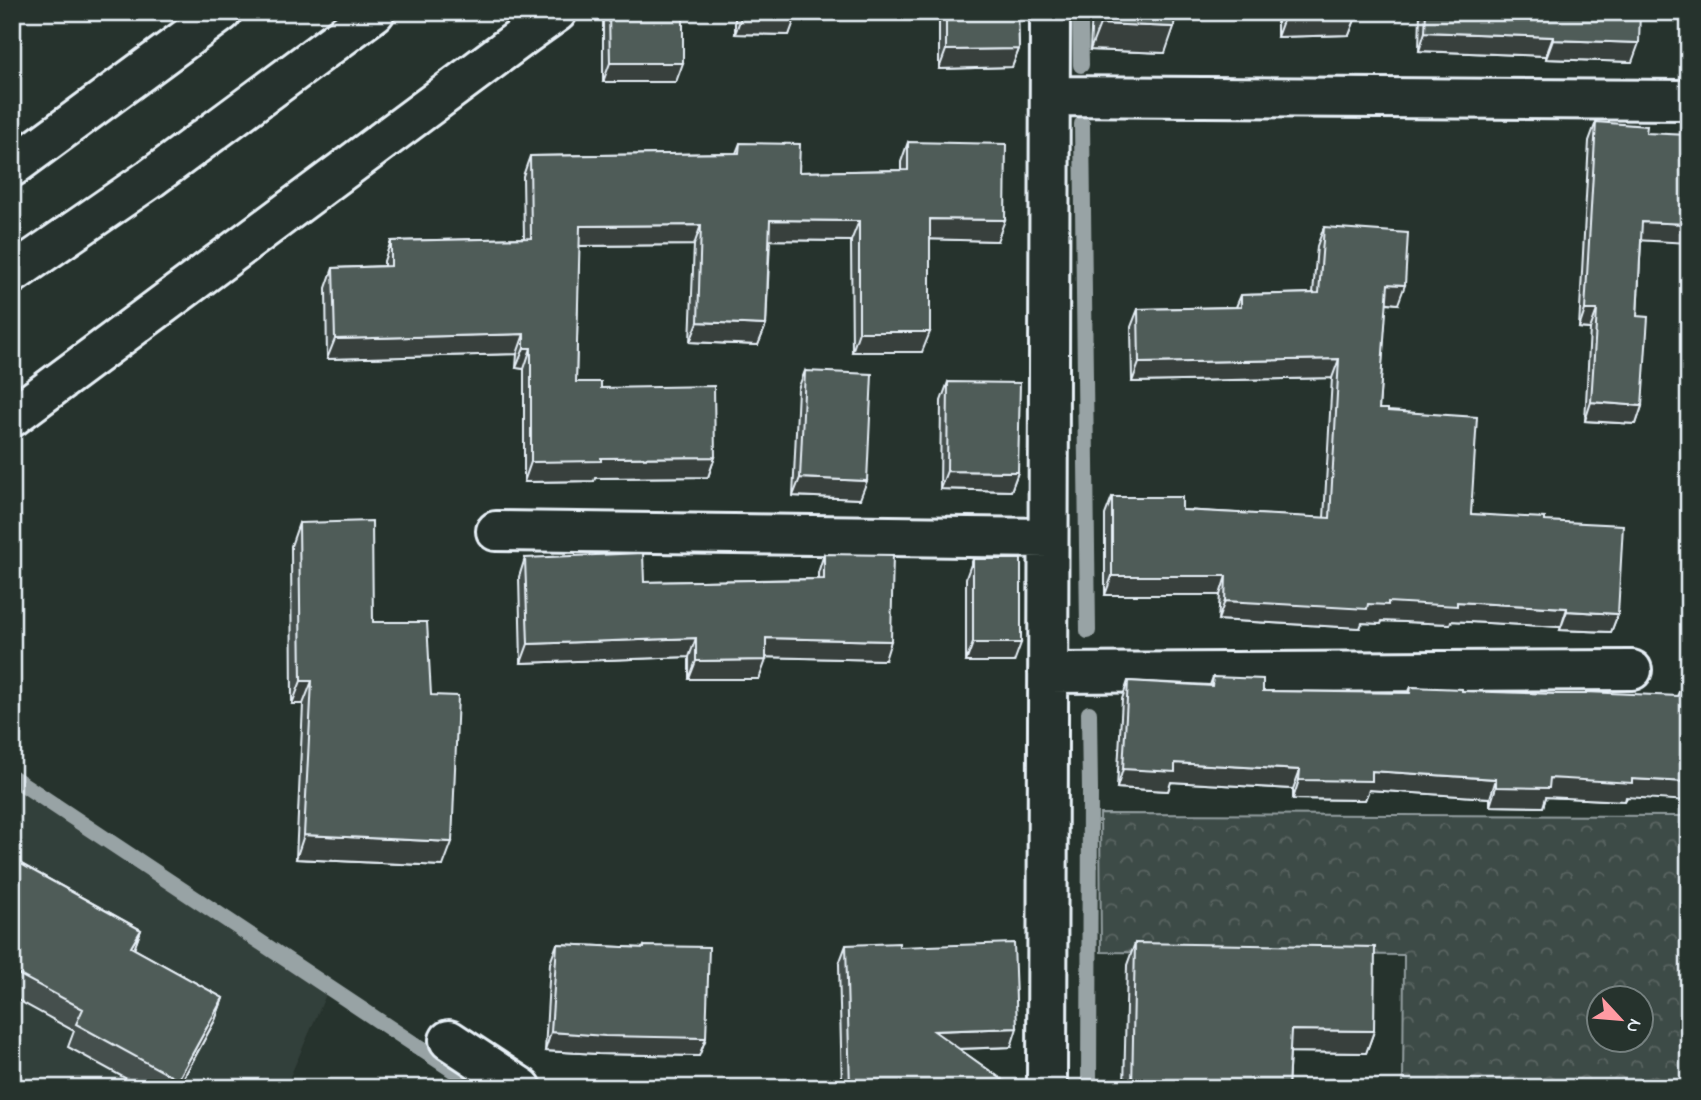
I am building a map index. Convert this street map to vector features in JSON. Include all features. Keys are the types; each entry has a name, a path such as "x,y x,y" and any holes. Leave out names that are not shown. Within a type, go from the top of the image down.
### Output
{"main road":[{"path":"12,167 222,12"},
{"path":"12,274 151,178 375,12"},
{"path":"12,417 557,12"},
{"path":"1047,1088 1050,12"},
{"path":"1050,96 1689,100"},
{"path":"496,531 1048,538"},
{"path":"1048,673 1632,670"},
{"path":"449,1040 522,1088"}],"shaded area":[{"path":"12,787 328,990 285,1088 12,1088"}],"green space":[{"path":"1100,814 1689,816 1689,1086 1403,1087 1404,955 1101,952"}],"building":[{"path":"609,12 683,12 683,63 610,63"},
{"path":"742,12 796,12 796,16 742,15"},
{"path":"946,12 1018,12 1019,49 946,50"},
{"path":"1100,12 1175,12 1174,27 1100,24"},
{"path":"1284,12 1356,12 1356,17 1284,18"},
{"path":"1426,12 1640,12 1639,43 1425,32"},
{"path":"1596,122 1647,126 1646,133 1689,135 1689,224 1642,222 1637,316 1648,317 1642,406 1591,402 1597,310 1585,310"},
{"path":"908,142 1006,144 1005,220 930,219 930,332 859,332 859,221 770,220 766,325 698,322 701,225 580,226 576,382 601,382 601,388 714,386 715,457 531,462 531,348 524,348 524,334 335,339 333,268 391,266 391,241 531,238 530,156 739,153 740,143 800,144 799,172 908,170"},
{"path":"1324,227 1408,233 1405,285 1388,284 1379,409 1477,417 1471,514 1623,525 1618,614 1567,611 1567,608 1457,602 1457,606 1388,602 1388,605 1368,604 1367,609 1225,601 1226,576 1112,576 1112,497 1182,497 1182,510 1330,518 1339,359 1139,363 1138,309 1241,307 1241,295 1319,293"},
{"path":"805,371 872,374 867,481 800,478"},
{"path":"948,382 1020,383 1018,472 947,471"},
{"path":"372,521 373,622 427,622 431,695 458,696 452,842 304,835 312,681 301,681 299,523"},
{"path":"643,553 644,582 824,579 824,554 893,555 891,641 766,638 766,660 696,661 696,638 528,644 525,558"},
{"path":"973,559 1021,559 1021,643 973,643"},
{"path":"1213,677 1263,679 1263,691 1410,693 1411,687 1557,694 1586,692 1678,696 1679,692 1689,693 1689,782 1632,779 1632,783 1550,778 1549,788 1496,787 1496,779 1372,771 1372,781 1299,780 1300,770 1175,763 1175,772 1123,769 1128,681 1212,686"},
{"path":"12,859 141,930 131,947 223,998 178,1080 76,1024 83,1009 12,971"},
{"path":"899,943 899,947 1014,943 1017,1028 934,1031 1014,1088 850,1088 846,945"},
{"path":"1135,943 1375,947 1374,1031 1291,1030 1288,1088 1132,1088"},
{"path":"557,944 644,948 709,947 706,1038 551,1032"},
{"path":"755,1086 755,1088 677,1088"}],"waterway":[{"path":"1080,12 1081,65"},
{"path":"1082,124 1088,631"},
{"path":"1089,713 1089,1088"},
{"path":"12,777 480,1088"}]}
